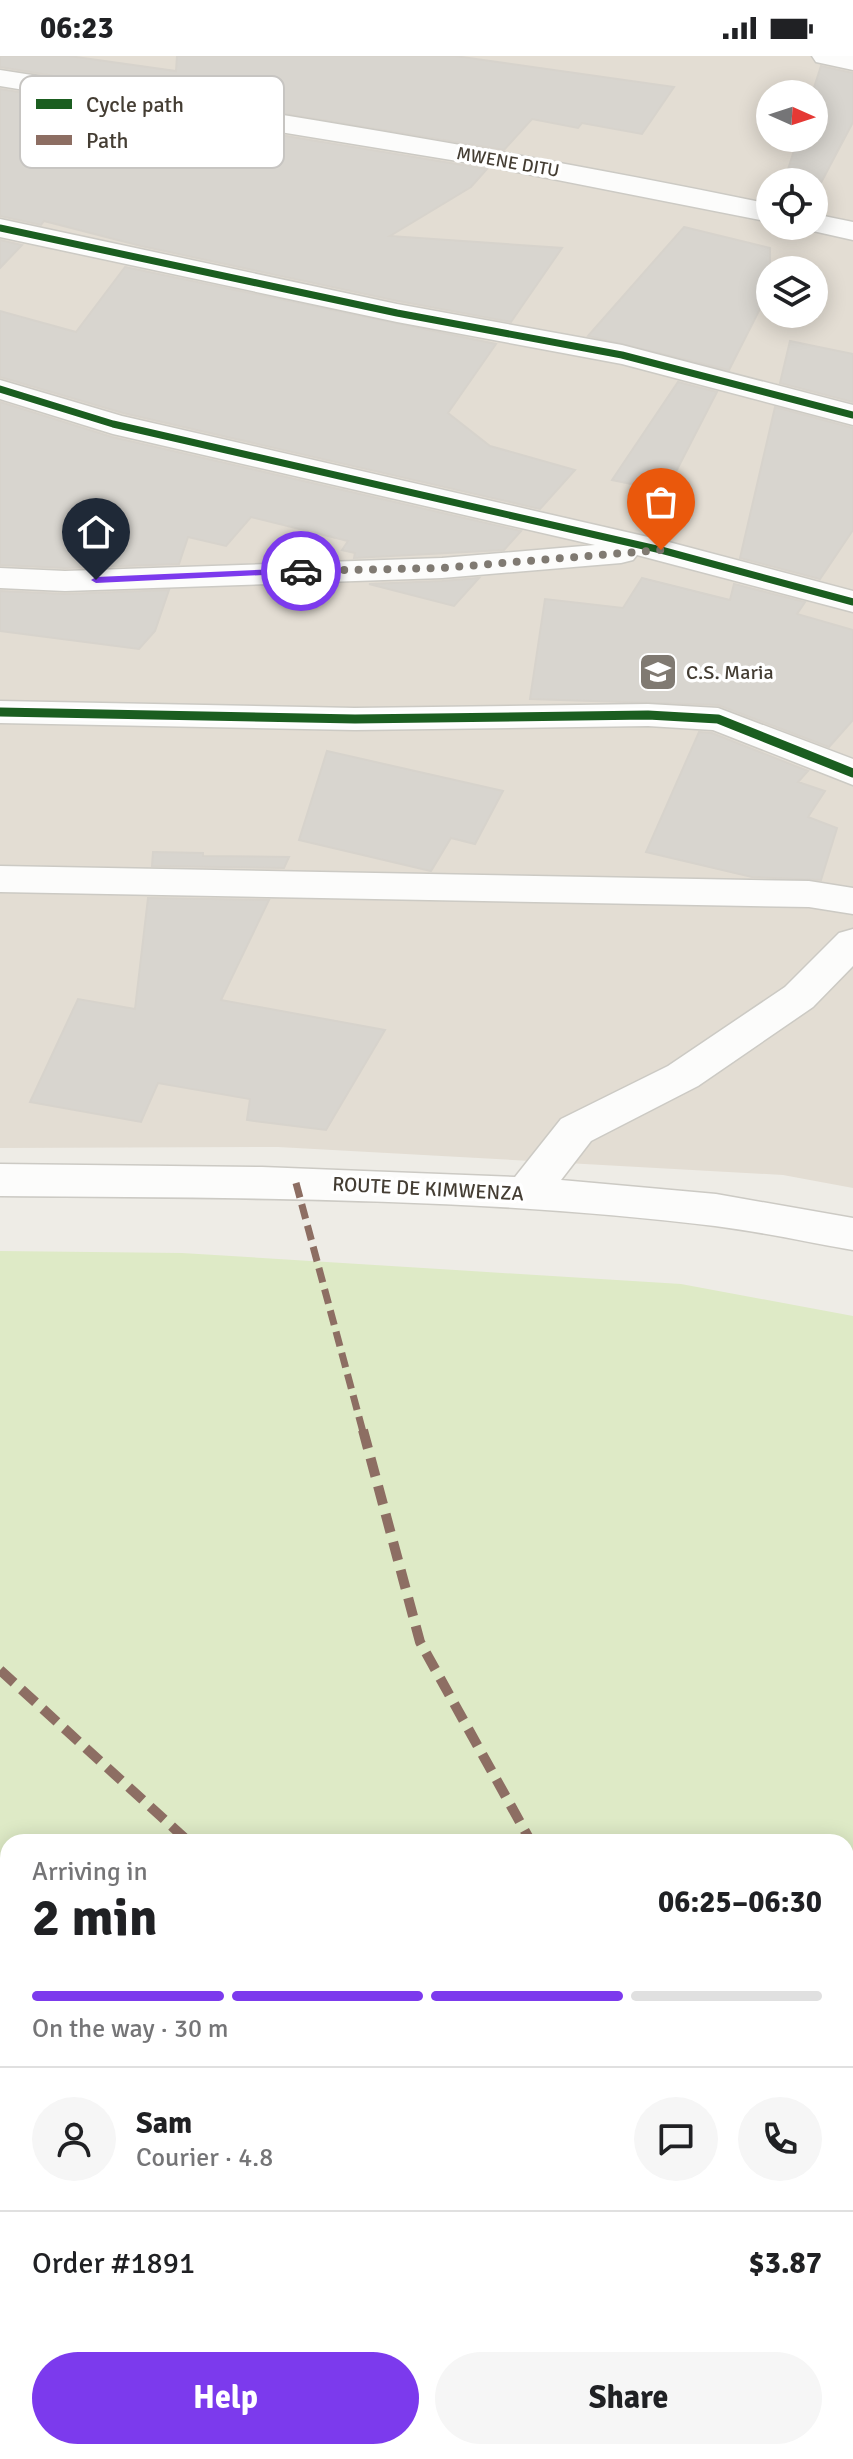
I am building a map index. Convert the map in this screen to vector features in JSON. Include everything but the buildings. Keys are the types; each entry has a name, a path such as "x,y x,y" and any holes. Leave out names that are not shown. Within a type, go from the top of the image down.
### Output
{"street":[{"path":"828,56 853,62"},
{"name":"MWENE DITU","path":"0,78 20,81"},
{"name":"MWENE DITU","path":"284,123 632,183 756,210"},
{"path":"828,226 853,231"},
{"path":"0,228 146,256 289,291 473,329 669,366 853,415"},
{"path":"0,389 168,438 256,455 661,550 853,602"},
{"path":"0,578 65,581 442,568 661,550"},
{"path":"0,712 307,719 648,715 718,719 853,773"},
{"path":"0,879 809,894 853,901"},
{"path":"526,1194 576,1130 683,1076 799,997 853,942"},
{"name":"ROUTE DE KIMWENZA","path":"0,1180 296,1183 526,1194 699,1208 853,1234"}],"shaded area":[{"path":"0,56 853,56 853,1188 783,1175 278,1147 0,1148"}],"green space":[{"path":"0,1251 182,1253 681,1284 853,1316 853,1834 0,1834"}],"marked path":[{"path":"296,1183 420,1642 527,1834"},
{"path":"0,1670 180,1834"}],"cycle path":[{"path":"0,228 397,313 622,355 721,378 853,415"},
{"path":"0,389 113,424 661,550 853,602"},
{"path":"0,712 355,719 648,715 718,719 853,773"}],"way so far":[{"path":"301,571 442,568 661,550"}],"place":[{"name":"C.S. Maria","path":"658,672"}],"route":[{"path":"96,580 301,571"}]}
